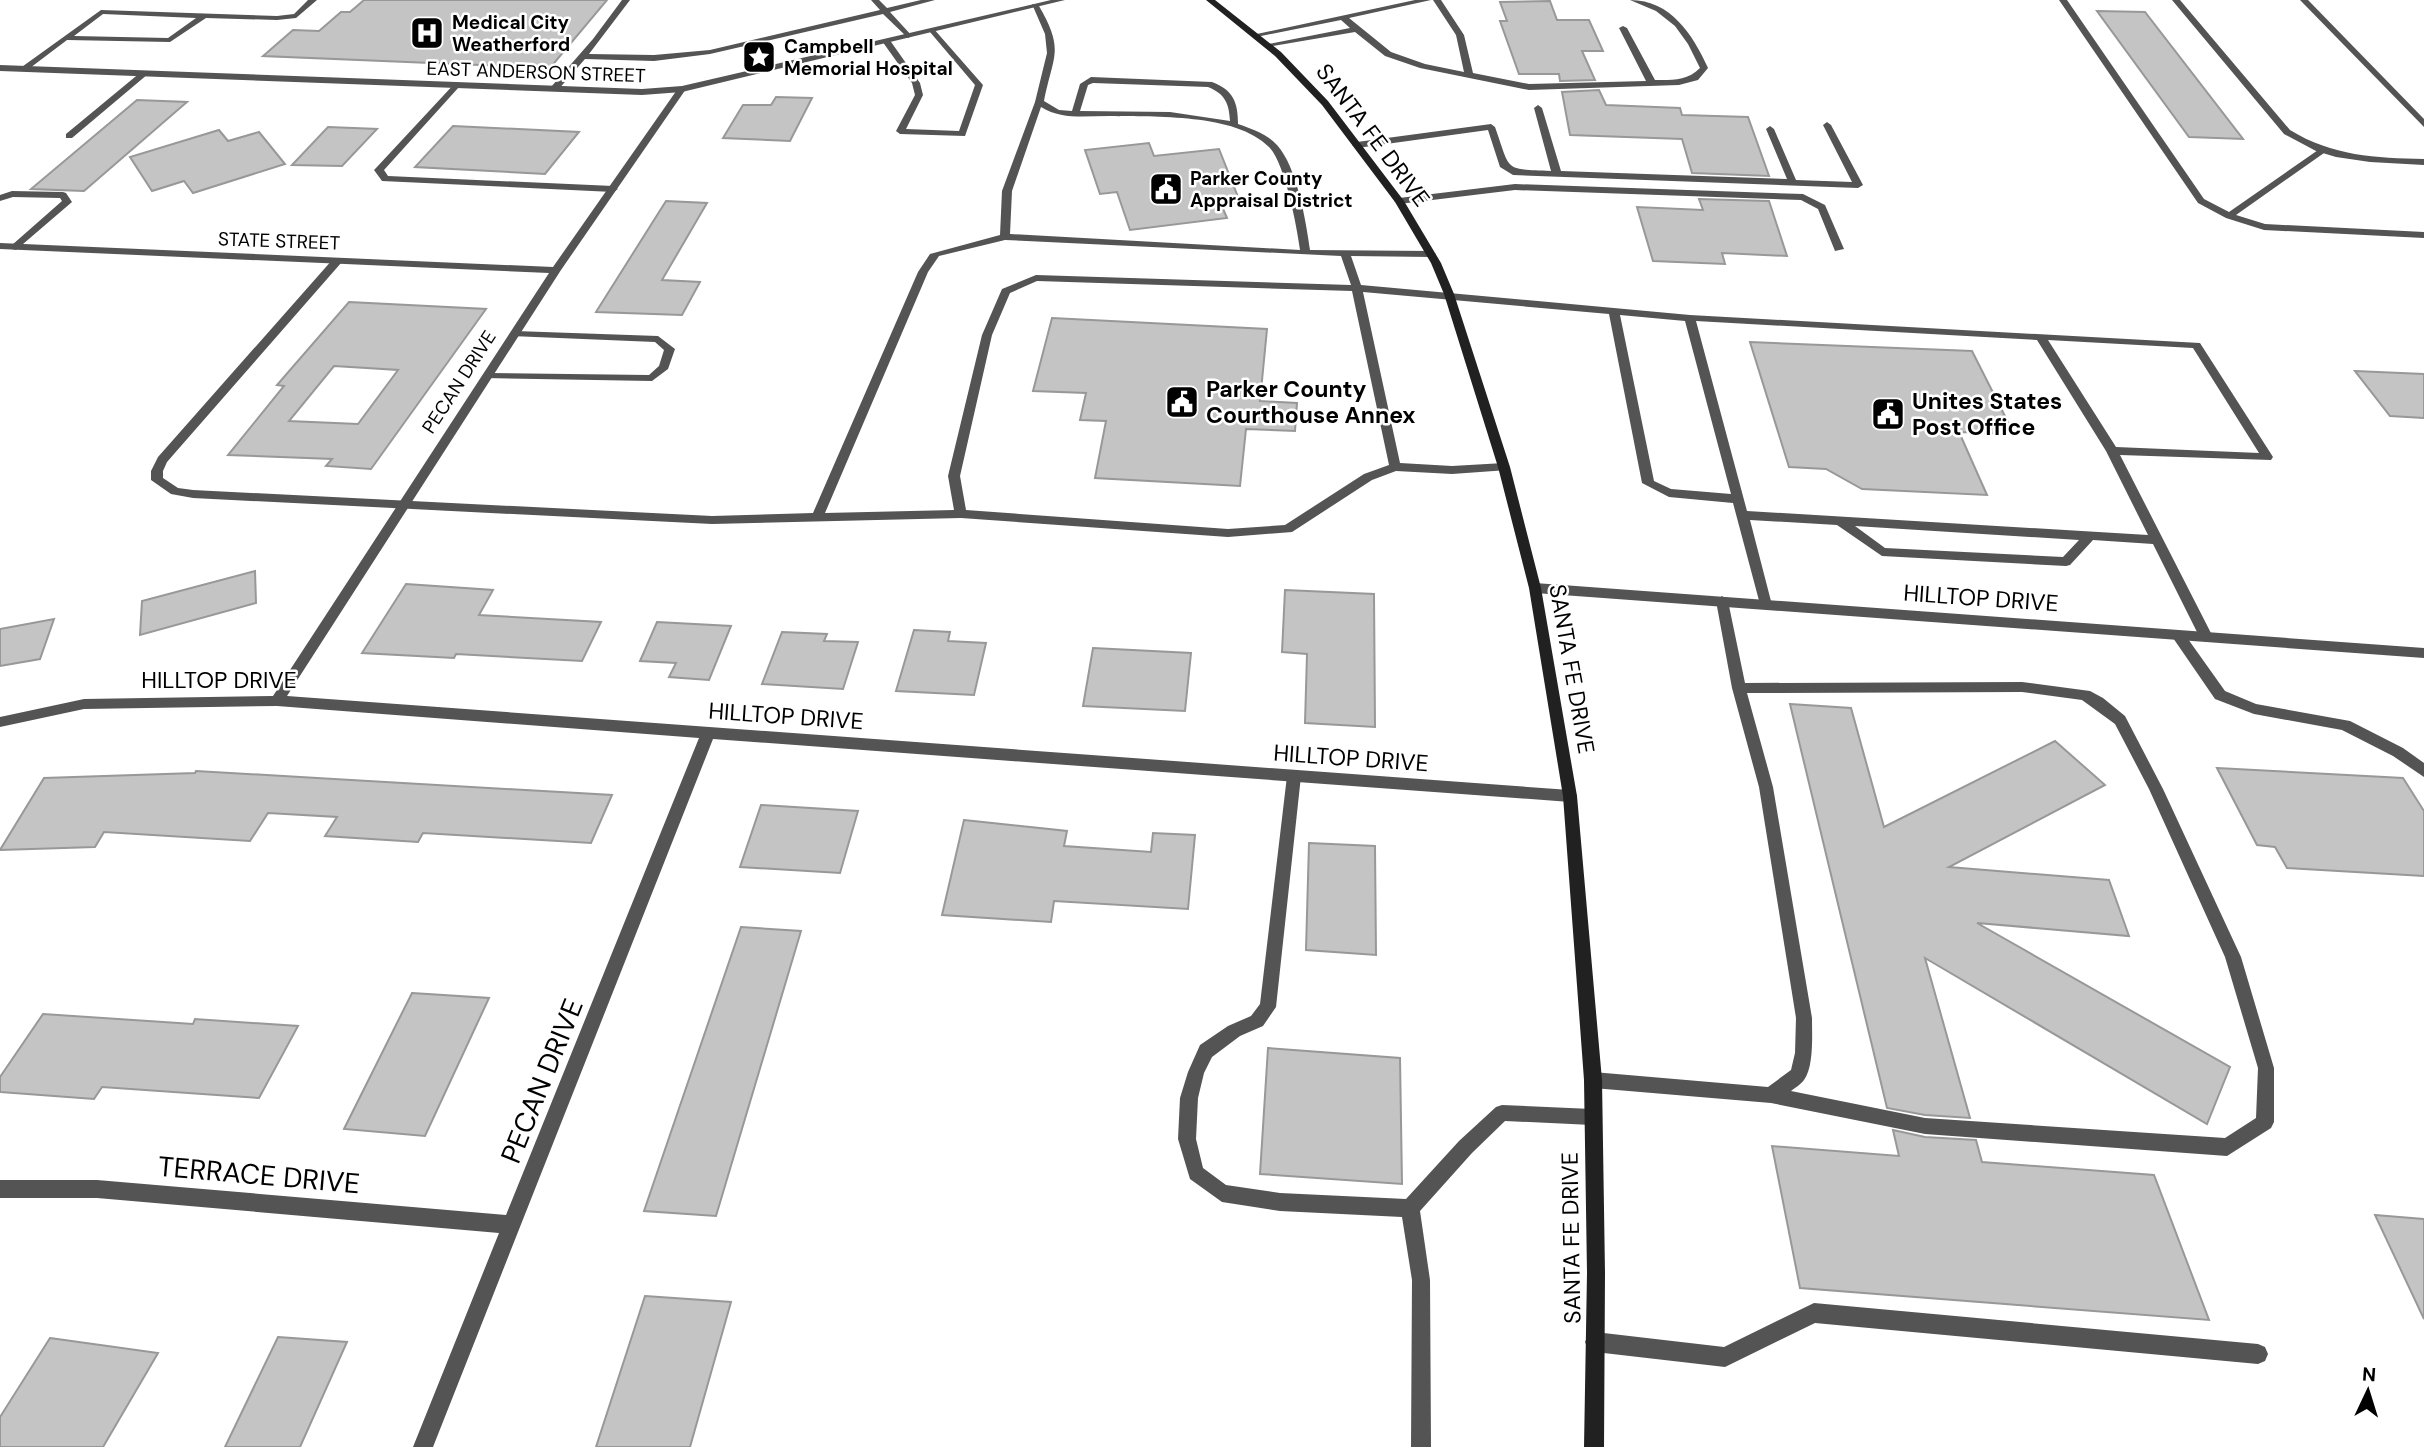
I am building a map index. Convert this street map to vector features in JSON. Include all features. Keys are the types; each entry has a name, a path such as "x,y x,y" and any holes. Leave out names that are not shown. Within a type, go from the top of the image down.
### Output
{"main road":[{"name":"SANTA FE DRIVE","path":"1210,0 1256,35 1325,103 1399,201 1431,254 1449,294 1504,467 1535,588 1570,796 1593,1080 1594,1447"}],"street":[{"path":"23,69 118,0"},
{"path":"101,12 296,16 313,0"},
{"path":"554,89 626,0"},
{"path":"875,0 908,36"},
{"path":"583,56 654,58 710,52 932,0"},
{"name":"EAST ANDERSON STREET","path":"0,68 642,92 682,89 1061,0"},
{"path":"1256,35 1427,0"},
{"path":"1437,0 1460,35 1469,75"},
{"path":"1342,18 1388,54 1423,66 1530,87 1653,83 1695,78 1704,68 1676,20 1666,12 1634,0"},
{"path":"2063,0 2201,201 2229,216 2264,227 2424,235"},
{"path":"2176,0 2287,132 2321,151 2348,158 2424,162"},
{"path":"2304,0 2424,124"},
{"path":"1005,237 1007,191 1039,102 1044,73 1055,52 1051,31 1035,6"},
{"path":"65,38 170,40 205,15"},
{"path":"1623,28 1653,83"},
{"path":"1267,45 1357,29"},
{"path":"886,41 916,83 919,95 901,131 962,134 979,85 933,30"},
{"path":"69,136 144,74"},
{"path":"1075,114 1084,84 1091,80 1209,84 1225,90 1234,102 1234,124"},
{"path":"456,85 379,170 385,179 613,189"},
{"name":"PECAN DRIVE","path":"277,701 556,270 682,89"},
{"path":"1039,102 1057,113 1190,117 1245,126 1275,146 1298,215 1305,253"},
{"path":"1538,108 1556,171"},
{"path":"1357,145 1491,127 1505,167 1513,172 1556,171 1858,185 1827,125"},
{"path":"1770,129 1793,183"},
{"path":"2229,216 2321,151"},
{"path":"1399,201 1515,187 1803,197 1822,207 1839,248"},
{"path":"0,198 12,194 63,195 67,202 16,247"},
{"path":"817,518 923,272 935,254 1005,237 1305,253 1431,254"},
{"name":"STATE STREET","path":"0,246 556,270"},
{"path":"1345,254 1357,288 1395,467"},
{"path":"337,261 162,460 157,471 157,480 175,491 193,494 404,506 712,520 961,514 1214,532 1288,529 1368,477 1395,467 1452,470 1504,467"},
{"path":"961,514 954,476 987,335 1006,291 1036,278 1357,288 1449,294 1690,318 2196,345 2267,457 2112,451"},
{"path":"1614,312 1648,482 1669,493 1738,499"},
{"path":"1690,318 1766,605"},
{"path":"488,376 652,378 664,367 670,349 658,339 515,334"},
{"path":"2040,336 2112,451 2206,637"},
{"path":"1742,515 2157,540"},
{"path":"1840,521 1882,552 2066,562 2090,536"},
{"name":"HILLTOP DRIVE","path":"1535,588 2424,653"},
{"path":"1722,601 1739,688 1766,787 1804,1018 1803,1053 1798,1075 1770,1095"},
{"path":"2178,635 2220,695 2254,709 2345,725 2398,752 2424,771"},
{"path":"1593,1080 1770,1095 1925,1126 2227,1147 2265,1122 2266,1068 2233,957 2156,789 2120,720 2098,702 2065,691 2022,687 1739,688"},
{"name":"HILLTOP DRIVE","path":"0,722 84,704 277,701 1570,796"},
{"name":"PECAN DRIVE","path":"423,1447 708,733"},
{"path":"1294,776 1268,1007 1256,1021 1234,1031 1206,1051 1196,1072 1189,1098 1187,1139 1196,1174 1222,1193 1280,1202 1410,1208 1472,1138 1502,1113 1592,1117"},
{"name":"TERRACE DRIVE","path":"0,1189 97,1189 513,1225"},
{"path":"1410,1208 1421,1280 1421,1447"},
{"path":"1595,1342 1725,1357 1814,1313 2258,1354"}],"building":[{"name":"Medical City Weatherford","path":"364,0 607,0 550,68 263,56 293,30 319,31 341,12 350,12"},
{"path":"1550,1 1557,20 1589,20 1603,51 1582,51 1595,80 1560,81 1559,74 1519,74 1500,21 1507,21 1500,2"},
{"path":"2097,11 2145,12 2243,139 2189,137"},
{"path":"1599,90 1606,105 1680,108 1682,115 1748,117 1769,176 1692,173 1682,139 1570,135 1562,92"},
{"path":"776,97 812,98 790,141 723,138 743,105 771,105"},
{"path":"137,100 187,102 84,191 31,189"},
{"path":"453,126 579,132 545,174 415,167"},
{"path":"328,127 377,129 342,166 292,165"},
{"path":"219,130 228,141 259,132 285,164 193,193 184,181 152,191 130,157"},
{"name":"Parker County Appraisal District","path":"1149,143 1154,156 1219,149 1240,202 1221,204 1227,218 1130,230 1117,192 1100,194 1085,150"},
{"path":"1699,199 1769,201 1787,256 1722,253 1725,264 1653,261 1637,207 1703,210"},
{"path":"666,201 707,203 662,280 700,282 682,315 596,312"},
{"path":"349,302 486,309 371,469 326,466 332,459 228,455 284,386 277,385","holes":["334,366 398,370 358,424 289,421"]},
{"name":"Parker County Courthouse Annex","path":"1052,318 1267,329 1260,401 1297,403 1295,431 1246,429 1240,486 1095,478 1106,421 1080,420 1086,393 1033,391"},
{"name":"Unites States Post Office","path":"1750,342 1972,351 2014,434 1959,432 1987,495 1862,489 1826,469 1789,467"},
{"path":"2355,371 2424,374 2424,418 2390,416"},
{"path":"255,571 256,603 140,635 142,601"},
{"path":"406,584 493,590 479,615 601,622 582,661 456,654 454,658 362,653"},
{"path":"1285,590 1374,594 1375,727 1305,723 1307,654 1282,652"},
{"path":"54,619 40,659 0,666 0,629"},
{"path":"657,622 731,626 709,680 669,677 676,663 640,661"},
{"path":"914,630 950,632 948,641 986,643 974,695 896,691"},
{"path":"782,632 827,634 824,641 858,642 843,689 762,684"},
{"path":"1093,648 1191,653 1185,711 1083,706"},
{"path":"1790,704 1851,708 1884,827 2055,741 2105,785 1949,867 2109,880 2129,936 1977,923 2230,1067 2207,1124 1925,958 1970,1118 1925,1115 1887,1108"},
{"path":"2217,768 2403,778 2424,811 2424,876 2287,868 2275,847 2257,845"},
{"path":"196,771 612,795 591,843 423,833 418,842 325,836 337,817 268,813 250,841 104,832 95,847 0,850 44,778"},
{"path":"761,805 858,811 840,873 740,867"},
{"path":"964,820 1067,831 1064,846 1151,852 1153,833 1195,835 1188,909 1054,901 1051,922 942,915"},
{"path":"1309,843 1375,846 1376,955 1306,950"},
{"path":"741,927 801,931 716,1216 644,1211"},
{"path":"412,993 489,998 425,1136 344,1129"},
{"path":"43,1014 193,1024 195,1019 298,1026 259,1098 102,1087 94,1099 0,1092 0,1077"},
{"path":"1268,1048 1400,1058 1402,1184 1260,1174"},
{"path":"1893,1130 1925,1137 1976,1140 1982,1162 2154,1175 2209,1320 1800,1288 1772,1146 1899,1156"},
{"path":"2375,1215 2424,1219 2424,1319"},
{"path":"645,1296 731,1302 690,1447 596,1447"},
{"path":"278,1337 347,1342 300,1447 225,1447"},
{"path":"50,1338 158,1353 103,1447 0,1447 0,1417"}],"place":[{"name":"Medical City Weatherford","path":"427,33"},
{"name":"Campbell Memorial Hospital","path":"759,57"},
{"name":"Parker County Appraisal District","path":"1166,189"},
{"name":"Parker County Courthouse Annex","path":"1182,402"},
{"name":"Unites States Post Office","path":"1888,414"}]}
